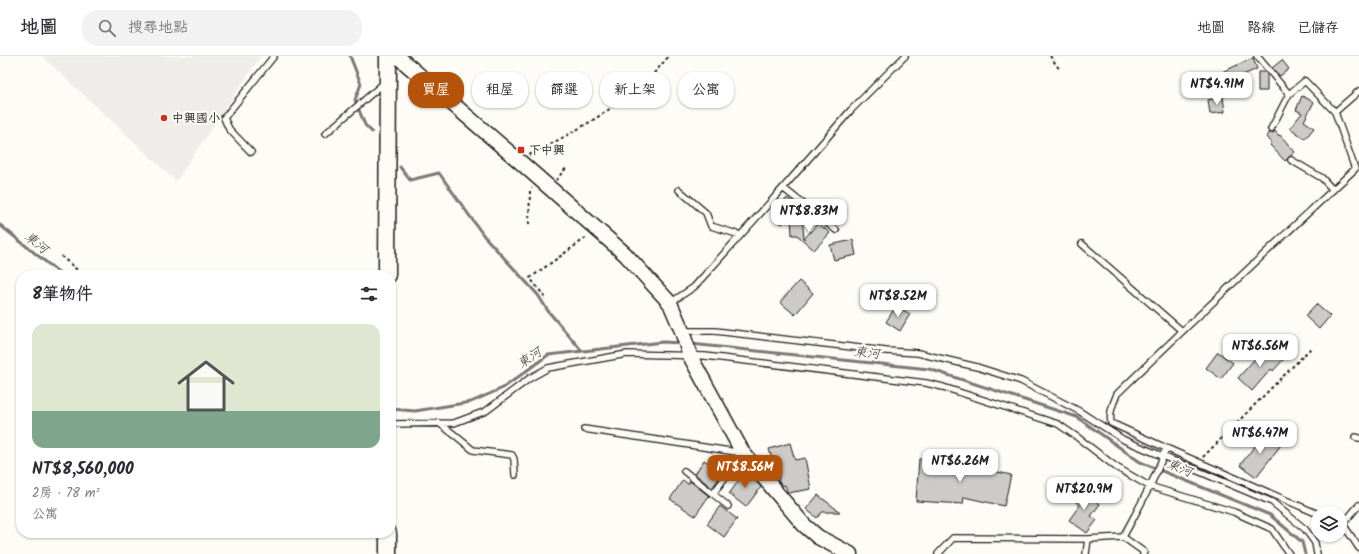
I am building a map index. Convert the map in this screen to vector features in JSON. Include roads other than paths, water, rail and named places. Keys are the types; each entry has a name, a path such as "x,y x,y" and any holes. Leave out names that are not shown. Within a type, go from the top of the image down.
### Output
{"main road":[{"path":"387,270 388,56"},
{"path":"388,538 388,554"}],"street":[{"path":"397,56 625,254 670,303 682,331 690,356 743,453 804,524 818,537 850,554"}],"lane":[{"path":"251,152 229,129 224,118 274,56"},
{"path":"670,303 694,287 851,110 905,56"},
{"path":"1257,56 1289,94"},
{"path":"325,134 388,80"},
{"path":"1271,129 1289,94 1305,81 1335,112 1355,169 1117,394 1111,408 1112,423 1311,511"},
{"path":"1335,112 1359,91"},
{"path":"1291,160 1322,178 1333,190"},
{"path":"783,188 836,230"},
{"path":"679,190 706,213 711,226 740,235"},
{"path":"1082,244 1182,331"},
{"path":"682,331 715,331 886,351 918,352 977,367 1021,381 1079,411 1124,440 1272,502 1305,529 1314,544 1317,554"},
{"path":"396,424 454,423 486,411 530,378 548,368 627,354 705,356 926,383 943,387 1058,424 1116,467 1150,484 1234,512 1272,529 1289,554"},
{"path":"439,423 473,450 512,455 514,459 515,475"},
{"path":"584,429 743,453 713,494"},
{"path":"1123,537 1150,484 1166,448"},
{"path":"684,471 728,506"},
{"path":"1347,518 1359,505"},
{"path":"1347,531 1359,548"},
{"path":"938,554 953,538 1088,539 1123,537 1144,552 1143,554"},
{"path":"1086,554 1088,539"}],"waterway":[{"path":"350,56 361,84 355,100 365,125 372,132"},
{"path":"400,167 410,180 439,173 484,236 538,295 548,311 582,351"},
{"name":"東河","path":"0,225 56,270"},
{"name":"東河","path":"396,409 415,411 471,402 503,388 548,355 663,342 681,343"},
{"name":"東河","path":"691,344 929,369 1077,417 1140,462 1270,515 1302,542 1305,554"}],"place":[{"name":"中興國小","path":"164,118"},
{"name":"下中興","path":"521,150"}]}
